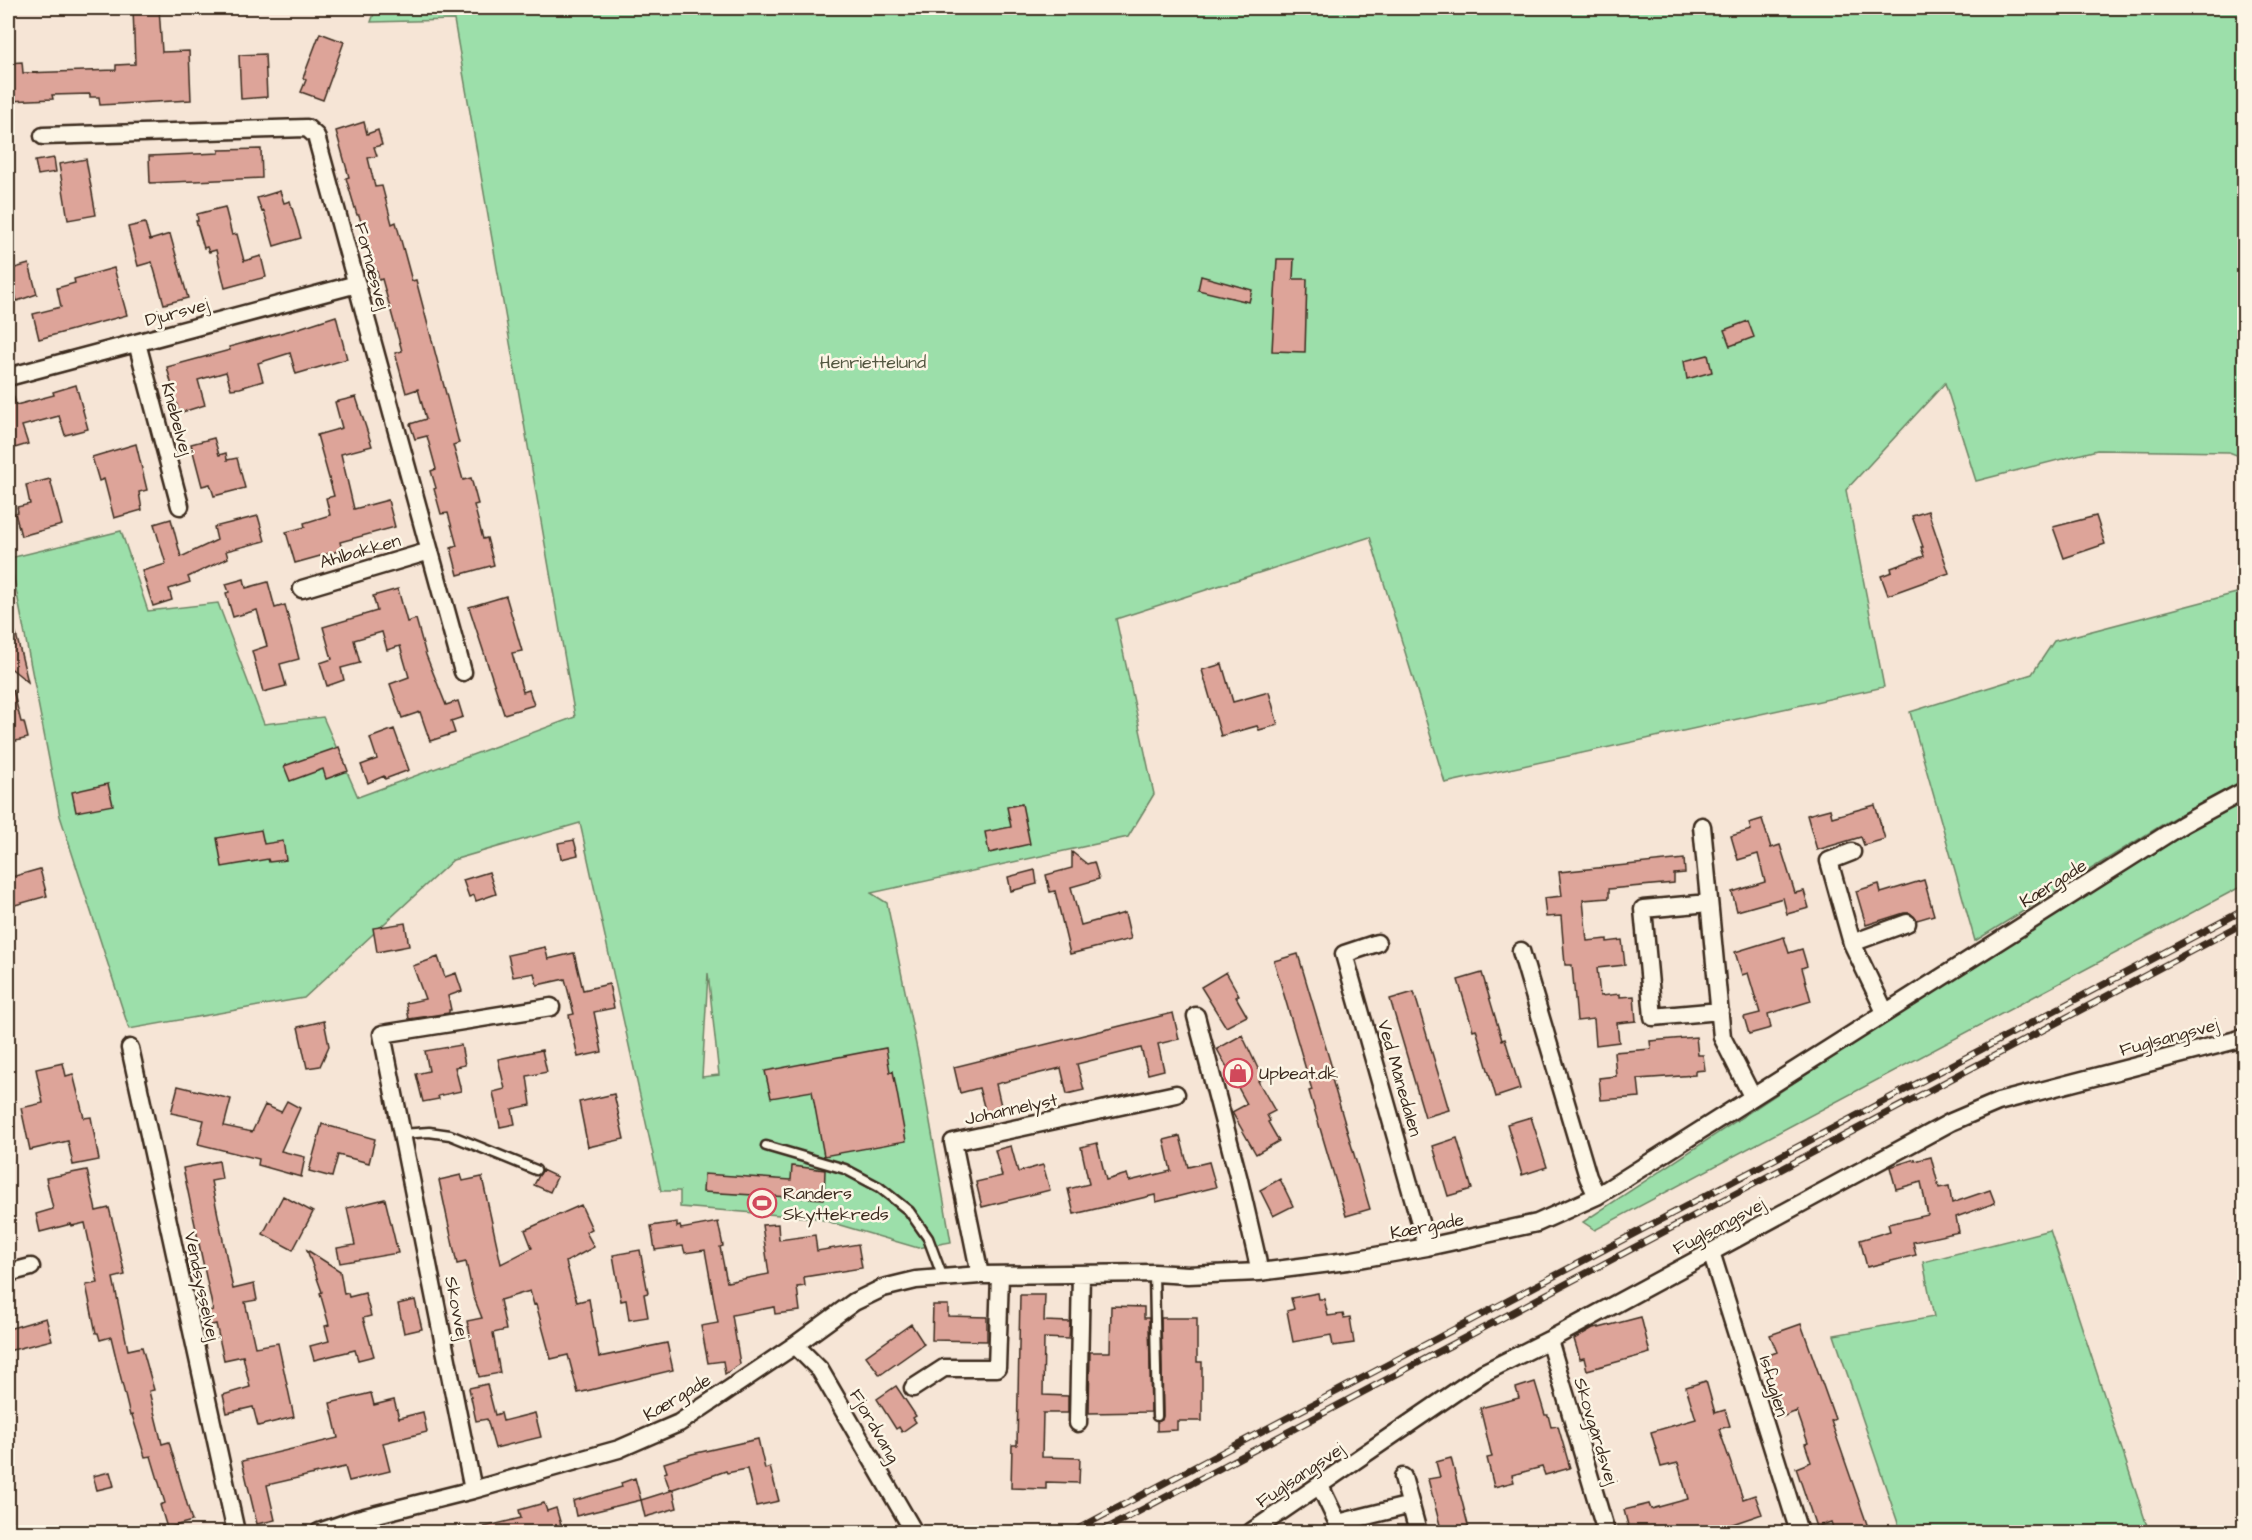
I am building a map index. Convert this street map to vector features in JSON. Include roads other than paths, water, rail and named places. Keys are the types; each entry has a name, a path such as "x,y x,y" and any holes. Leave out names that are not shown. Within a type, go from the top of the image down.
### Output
{"street":[{"name":"Fornæsvej","path":"44,136 307,128 316,136 463,672"},
{"name":"Djursvej","path":"8,377 357,284"},
{"name":"Knebelvej","path":"137,343 180,506"},
{"name":"Ahlbakken","path":"302,589 430,551"},
{"name":"Kærgade","path":"319,1533 357,1519 473,1490 619,1449 679,1423 795,1345 854,1302 883,1288 916,1280 981,1275 1154,1273 1188,1275 1259,1272 1347,1261 1427,1247 1537,1222 1597,1196 2183,824 2244,791"},
{"path":"1702,826 1722,1037 1752,1096"},
{"path":"1852,852 1829,861 1852,943 1885,1012"},
{"path":"1709,903 1643,909 1653,1017 1720,1011"},
{"path":"1852,943 1907,923"},
{"name":"Ved Månedalen","path":"1377,943 1344,954 1427,1247"},
{"path":"1521,951 1588,1178 1597,1196"},
{"name":"Skovvej","path":"473,1490 382,1034 551,1007"},
{"path":"1196,1016 1239,1180 1259,1272"},
{"name":"Fuglsangsvej","path":"1251,1533 1483,1373 1549,1340 1951,1122 1998,1102 2244,1038"},
{"name":"Vendsysselvej","path":"130,1048 236,1533"},
{"name":"Johannelyst","path":"981,1275 953,1142 1176,1094"},
{"name":"Isfuglen","path":"1711,1252 1799,1533"},
{"path":"8,1273 31,1267"},
{"path":"1078,1423 1081,1274"},
{"path":"913,1388 944,1368 997,1368 1000,1275"},
{"name":"Skovgårdsvej","path":"1549,1340 1606,1533"},
{"name":"Fjordvang","path":"795,1345 820,1370 914,1533"},
{"path":"1403,1477 1418,1533"},
{"path":"1320,1486 1340,1528 1410,1505"}],"lane":[{"path":"402,1134 429,1132 450,1135 537,1170"},
{"path":"766,1146 845,1169 879,1187 909,1211 928,1238 944,1278"},
{"path":"1154,1273 1157,1416"}],"railway":[{"path":"1072,1532 2244,910"},
{"path":"1100,1532 2244,923"}],"place":[{"name":"Upbeat.dk","path":"1238,1073"},
{"name":"Randers Skyttekreds","path":"762,1203"}],"park label":[{"name":"Henriettelund","path":"873,362"}]}
